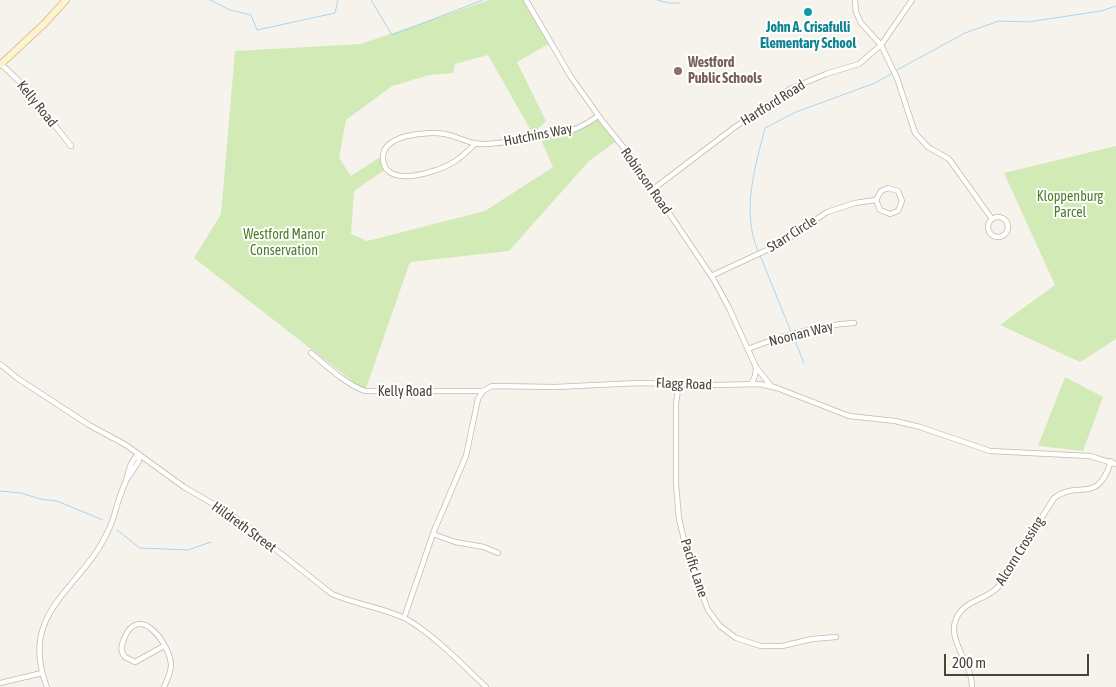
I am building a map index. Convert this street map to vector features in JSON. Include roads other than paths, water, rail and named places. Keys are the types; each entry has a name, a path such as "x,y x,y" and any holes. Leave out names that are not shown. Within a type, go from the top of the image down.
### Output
{"main road":[{"path":"0,64 44,24 66,0"}],"street":[{"name":"Robinson Road","path":"526,0 571,77 598,116 632,158 711,276 723,296 756,367 770,386"},
{"path":"855,0 856,12 861,23 881,46 897,78 915,133 928,147 949,159 992,219"},
{"name":"Hartford Road","path":"652,190 778,97 800,84 859,64 881,46 912,0"},
{"name":"Kelly Road","path":"0,64 23,85 71,146"},
{"name":"Hutchins Way","path":"475,144 447,166 419,175 394,175 386,169 383,162 384,151 388,145 409,135 427,133 447,134 475,144 503,143 534,134 566,132 582,126 598,116"},
{"name":"Starr Circle","path":"888,188 898,192 902,201 898,211 890,214 880,210 876,200 881,191 888,188"},
{"name":"Starr Circle","path":"711,276 782,243 827,212 855,203 876,200"},
{"path":"1001,218 1006,222 1006,231 1002,236 992,235 988,230 988,224 992,219 1001,218"},
{"name":"Noonan Way","path":"748,349 765,342 796,334 838,324 854,323"},
{"name":"Kelly Road","path":"310,353 334,373 356,388 365,391 483,391"},
{"name":"Hildreth Street","path":"0,364 17,378 88,425 126,445 184,487 216,505 249,528 332,594 351,601 378,607 404,618 426,633 486,687"},
{"path":"752,384 756,376 756,367"},
{"name":"Flagg Road","path":"483,391 487,388 501,385 555,387 639,383 752,384 770,386 849,416 920,427 990,451 1083,455 1113,462"},
{"name":"Pacific Lane","path":"679,384 676,403 676,484 679,519 689,560 708,610 720,626 736,638 761,646 782,646 812,639 836,637"},
{"path":"404,618 433,534 463,465 478,399 483,391"},
{"path":"47,687 42,673 40,646 44,627 65,589 100,546 111,525 128,472 134,458 139,454"},
{"name":"Alcorn Crossing","path":"972,687 971,676 954,634 958,615 967,606 988,596 999,586 1054,498 1063,493 1089,490 1098,485 1105,478 1113,462"},
{"path":"433,534 455,542 484,546 498,552"},
{"path":"164,646 135,662 125,657 121,649 128,631 140,625 148,626 155,630 164,646 171,666 164,687"},
{"path":"0,683 42,673"}],"waterway":[{"path":"210,0 230,10 251,15 257,30 335,13 338,0"},
{"path":"371,0 392,35 483,0"},
{"path":"657,0 680,3"},
{"path":"897,70 965,33 999,21 1028,22 1101,11 1116,6"},
{"path":"758,251 753,236 750,205 757,158 765,128 796,112 875,83 891,74"},
{"path":"760,255 791,332"},
{"path":"793,336 804,363"},
{"path":"0,491 21,493 40,499 57,501 103,520"},
{"path":"117,530 140,548 188,550 211,542"}],"place":[{"name":"John A. Crisafulli Elementary School","path":"808,12"},
{"name":"Westford Public Schools","path":"678,71"}],"park label":[{"name":"Kloppenburg Parcel","path":"1070,206"},
{"name":"Westford Manor Conservation","path":"284,244"}]}
